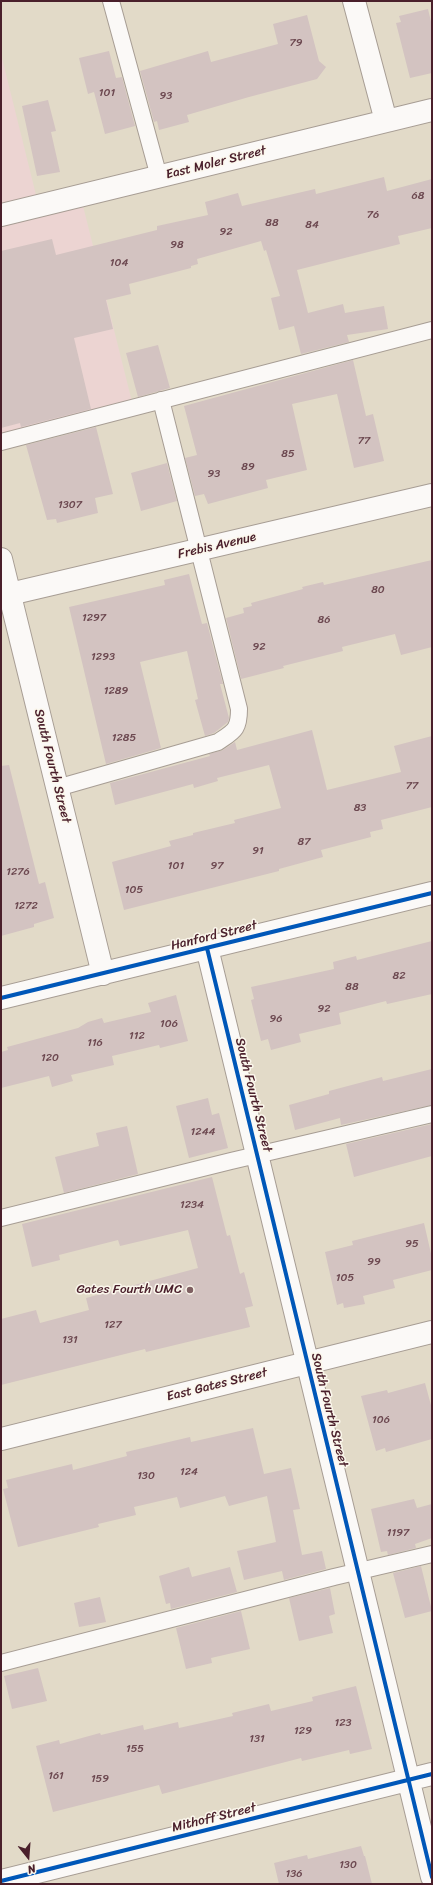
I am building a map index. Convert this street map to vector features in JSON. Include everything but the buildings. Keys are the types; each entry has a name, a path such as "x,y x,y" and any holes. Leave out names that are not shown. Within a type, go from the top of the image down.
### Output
{"street":[{"path":"354,1 386,121"},
{"name":"East Moler Street","path":"1,215 432,110"},
{"name":"Frebis Avenue","path":"6,595 432,495"},
{"name":"South Fourth Street","path":"1,559 6,595 57,788 103,974"},
{"name":"Hanford Street","path":"1,998 432,893"},
{"name":"South Fourth Street","path":"207,948 432,1877"},
{"name":"East Gates Street","path":"1,1439 432,1332"},
{"name":"Mithoff Street","path":"1,1881 432,1774"}],"lane":[{"path":"111,1 159,177"},
{"path":"1,442 432,330"},
{"path":"57,788 218,742 232,732 239,723 239,709 161,400"},
{"path":"1,1218 257,1154 432,1114"},
{"path":"1,1663 432,1554"}],"shaded area":[{"path":"1,54 40,211 82,202 134,410 1,445"}],"cycle path":[{"path":"1,998 432,893"},
{"path":"207,948 432,1877"},
{"path":"1,1881 432,1774"}],"place":[{"name":"Gates Fourth UMC","path":"190,1290"}]}
